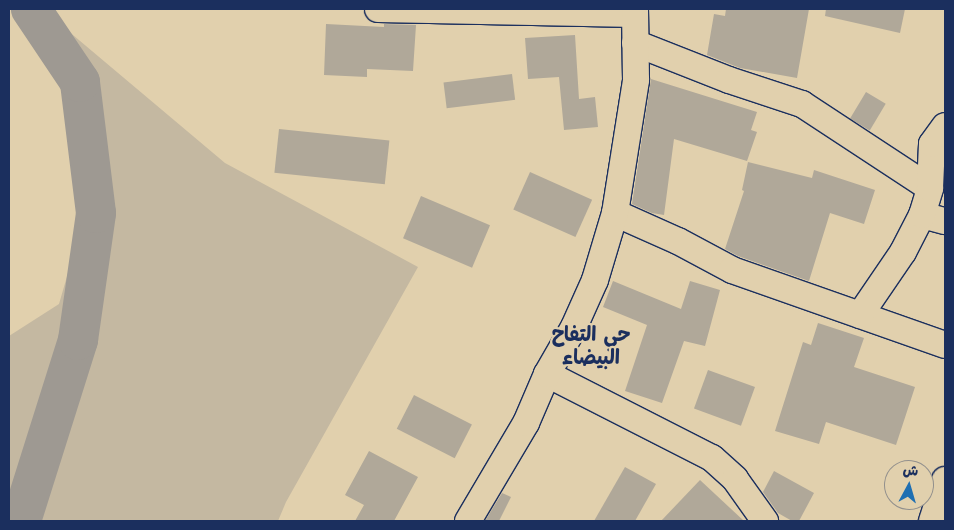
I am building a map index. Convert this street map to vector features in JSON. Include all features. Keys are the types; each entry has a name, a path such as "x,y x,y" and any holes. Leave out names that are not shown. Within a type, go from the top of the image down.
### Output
{"street":[{"path":"378,9 635,12 636,80 615,213 595,280 574,327 547,374 526,423 468,521"},
{"path":"635,43 729,80 802,104 930,188"},
{"path":"860,315 903,252 934,218 930,188 932,144 945,126"},
{"path":"615,213 678,241 732,270 945,345"},
{"path":"547,374 712,458 735,479 765,521"},
{"path":"932,521 945,480"}],"shaded area":[{"path":"48,14 225,163 418,267 286,502 278,521 9,521 9,336 59,304 81,228 79,149"}],"building":[{"path":"726,9 809,9 797,78 740,68 707,55 714,14 725,16"},
{"path":"826,9 905,9 900,33 825,16"},
{"path":"326,24 384,27 384,24 416,25 413,71 367,69 367,77 324,75"},
{"path":"575,35 579,99 595,97 598,127 564,130 559,77 528,79 525,38"},
{"path":"512,74 515,100 447,108 444,82"},
{"path":"651,79 757,112 751,130 757,132 747,161 674,139 664,215 652,213 632,204"},
{"path":"866,92 886,104 870,130 850,119"},
{"path":"279,129 389,141 385,184 274,173"},
{"path":"748,162 812,178 814,170 875,190 864,224 830,213 809,281 738,256 725,249 744,191 742,190"},
{"path":"530,172 592,200 575,237 513,209"},
{"path":"421,196 490,225 472,268 403,238"},
{"path":"613,281 681,309 690,281 720,290 705,346 684,341 662,403 625,391 647,325 603,307"},
{"path":"818,323 864,338 854,367 915,387 896,445 826,422 819,444 775,431 803,342 811,345"},
{"path":"708,370 755,387 741,426 694,409"},
{"path":"414,395 472,425 455,458 397,429"},
{"path":"369,451 418,477 394,521 355,521 364,505 345,495"},
{"path":"625,467 656,484 635,521 594,521"},
{"path":"774,471 814,493 799,521 792,521 778,513 763,492"},
{"path":"700,480 744,521 661,521"},
{"path":"502,493 511,497 499,521 485,521"}],"waterway":[{"path":"21,521 78,340 96,213 80,82 31,9"}],"district":[{"name":"حي التفاح البيضاء","path":"591,346"}]}
